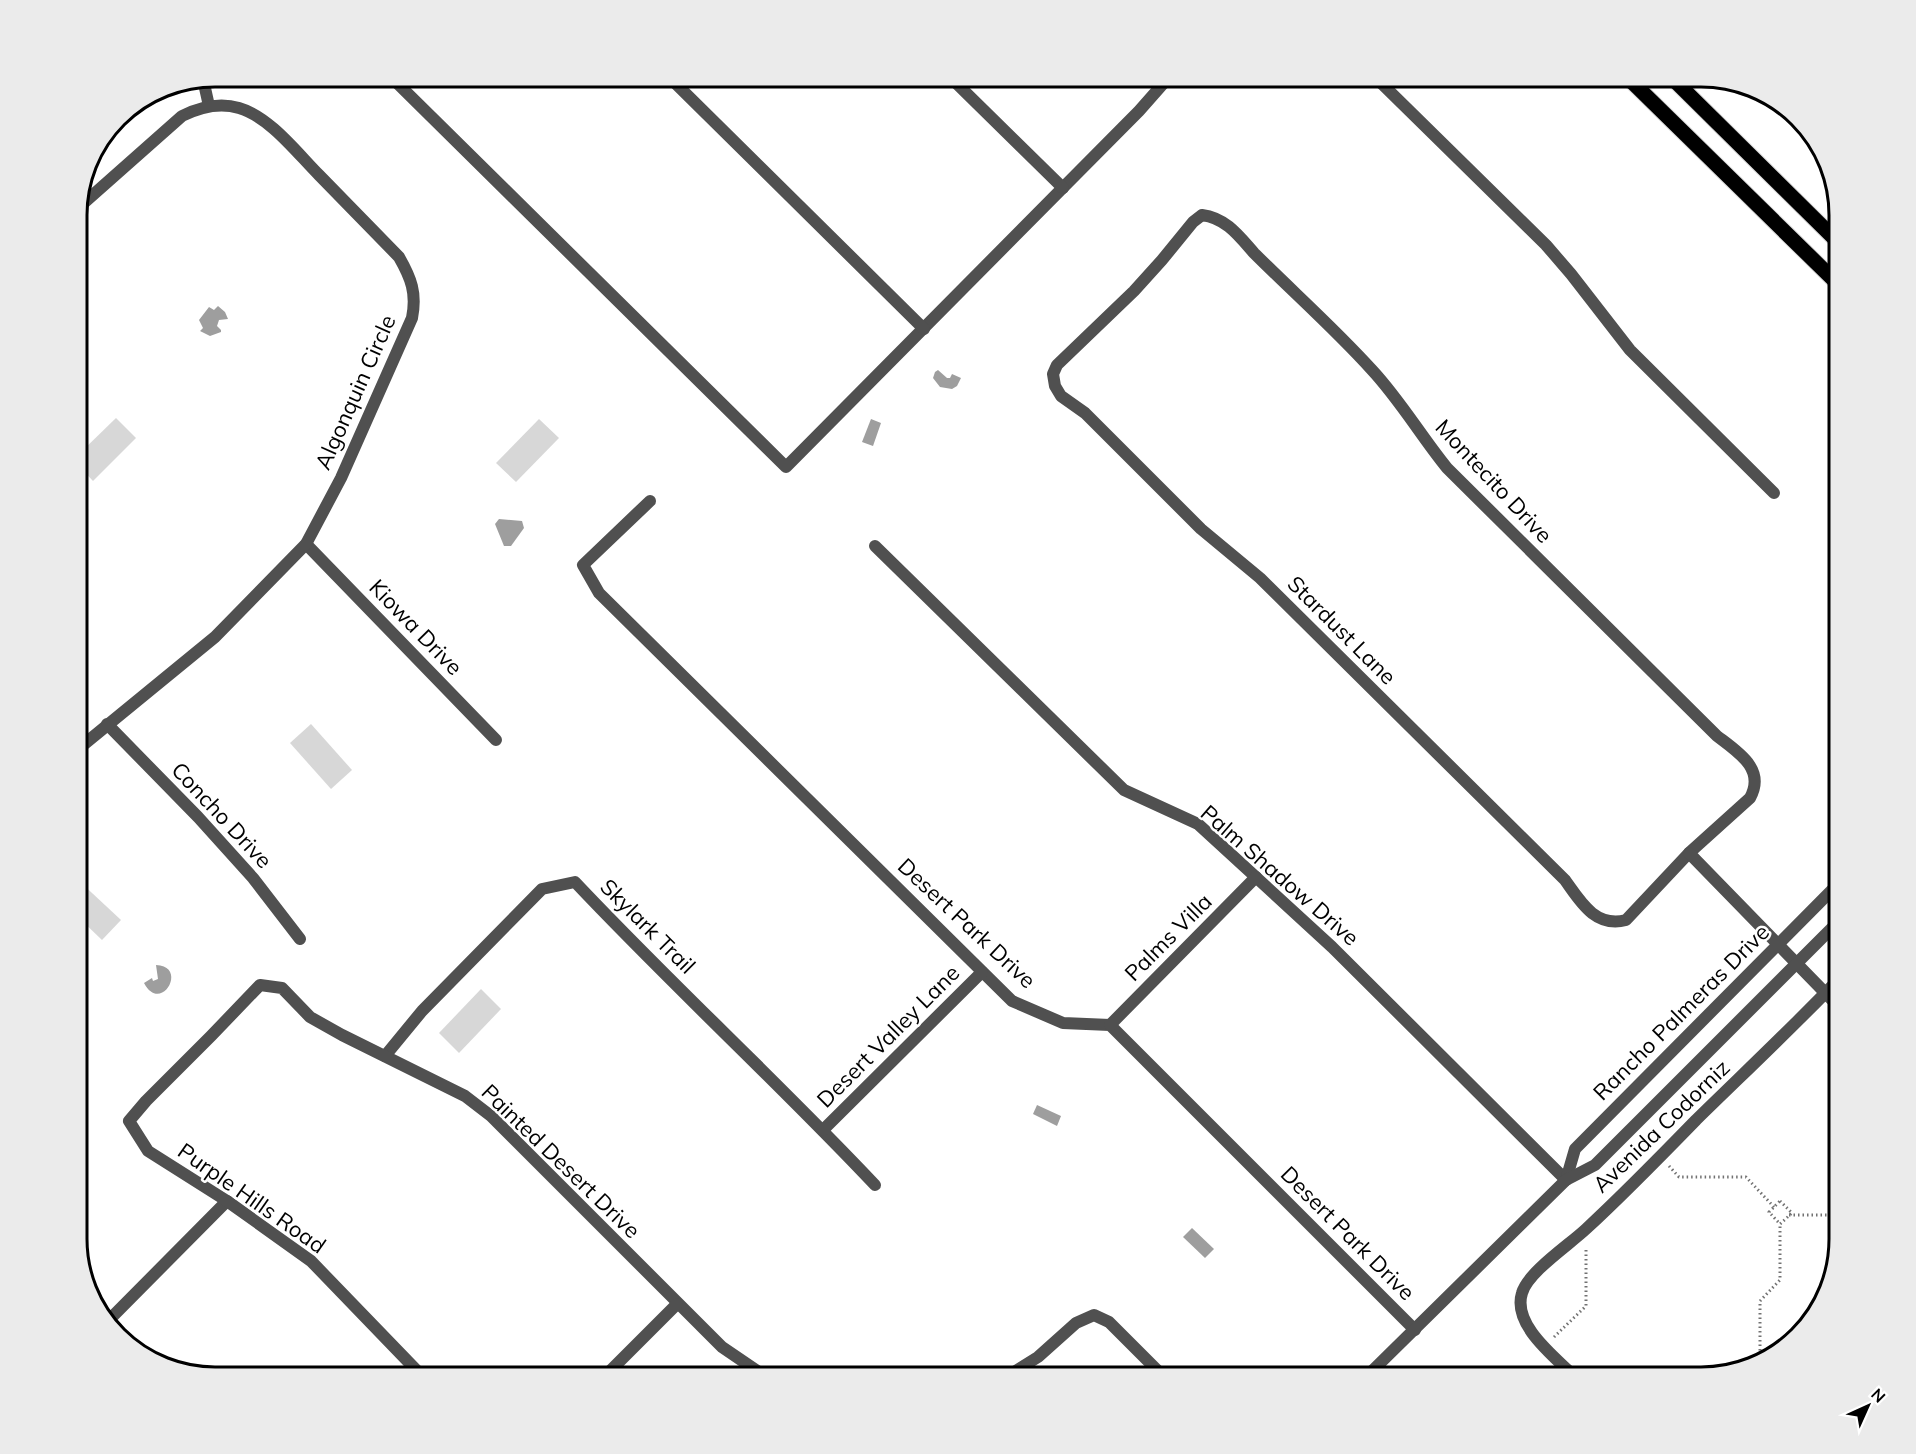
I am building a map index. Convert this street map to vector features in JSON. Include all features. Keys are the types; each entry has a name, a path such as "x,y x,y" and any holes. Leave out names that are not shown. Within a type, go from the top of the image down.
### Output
{"main road":[{"path":"1638,87 1829,275"},
{"path":"1682,87 1829,233"}],"street":[{"path":"402,87 786,467 1139,111 1160,87"},
{"path":"680,87 924,328"},
{"path":"961,87 1063,188"},
{"path":"1385,87 1546,245 1630,350 1774,493"},
{"path":"204,88 209,106"},
{"name":"Algonquin Circle","path":"87,741 215,637 306,544 341,478 412,318 415,302 409,274 399,257 269,124 241,108 227,105 209,106 182,116 88,199"},
{"name":"Montecito Drive","path":"1134,291 1193,222 1202,215 1213,216 1238,234 1254,253 1371,369 1394,396 1447,468 1717,736 1748,762 1754,773 1755,788 1750,798 1689,854"},
{"name":"Stardust Lane","path":"1134,291 1057,365 1053,374 1055,386 1061,396 1085,413 1201,529 1260,578 1565,880 1587,909 1598,919 1611,922 1626,920 1689,854"},
{"name":"Desert Park Drive","path":"650,501 583,565 599,593 1012,1001 1063,1023 1110,1025 1415,1330"},
{"name":"Kiowa Drive","path":"306,544 496,740"},
{"name":"Palm Shadow Drive","path":"874,546 1124,790 1198,824 1332,946 1566,1180"},
{"name":"Concho Drive","path":"107,724 198,817 253,878 300,939"},
{"path":"1689,854 1829,996"},
{"name":"Palms Villa","path":"1110,1025 1256,877"},
{"name":"Skylark Trail","path":"385,1056 422,1011 542,889 575,882 618,928 823,1130 875,1185"},
{"name":"Rancho Palmeras Drive","path":"1566,1180 1575,1149 1829,893"},
{"name":"Rancho Palmeras Drive","path":"1376,1367 1566,1180 1595,1166 1829,931"},
{"name":"Desert Valley Lane","path":"823,1130 982,972"},
{"name":"Painted Desert Drive","path":"146,1101 260,985 282,988 310,1017 465,1096 491,1116 677,1304 722,1347 751,1367"},
{"name":"Avenida Codorniz","path":"1544,1347 1527,1327 1520,1305 1521,1294 1533,1275 1586,1229 1829,990"},
{"name":"Purple Hills Road","path":"146,1101 129,1121 148,1151 227,1201 311,1261 413,1367"},
{"path":"113,1316 227,1201"},
{"path":"614,1367 677,1304"},
{"path":"1023,1367 1038,1358 1076,1323 1094,1315 1109,1322 1154,1367"},
{"path":"1544,1347 1565,1367"}],"path":[{"path":"1660,1156 1679,1177 1746,1177 1774,1207"},
{"path":"1760,1353 1760,1301 1780,1280 1780,1224 1768,1212 1780,1201 1792,1212 1780,1224"},
{"path":"1789,1215 1829,1215"},
{"path":"1544,1347 1586,1306 1586,1229"}],"shaded area":[{"path":"218,306 225,312 228,319 219,320 217,326 221,332 210,336 200,331 203,328 199,320 209,307 214,310"},
{"path":"938,370 947,378 950,378 952,374 961,378 957,386 952,389 940,387 933,378"},
{"path":"116,418 136,438 93,481 87,475 87,446"},
{"path":"539,419 559,438 516,482 496,463"},
{"path":"871,419 881,423 873,446 862,442"},
{"path":"499,519 522,521 524,528 511,546 504,546 495,524"},
{"path":"311,724 352,770 331,789 290,743"},
{"path":"87,888 121,920 102,940 87,926"},
{"path":"156,965 166,967 171,980 164,992 158,994 151,991 144,983 152,978 153,981 158,979"},
{"path":"481,989 501,1009 459,1053 439,1033"},
{"path":"1037,1105 1061,1116 1057,1126 1033,1114"},
{"path":"1192,1228 1214,1249 1205,1258 1183,1237"}]}
